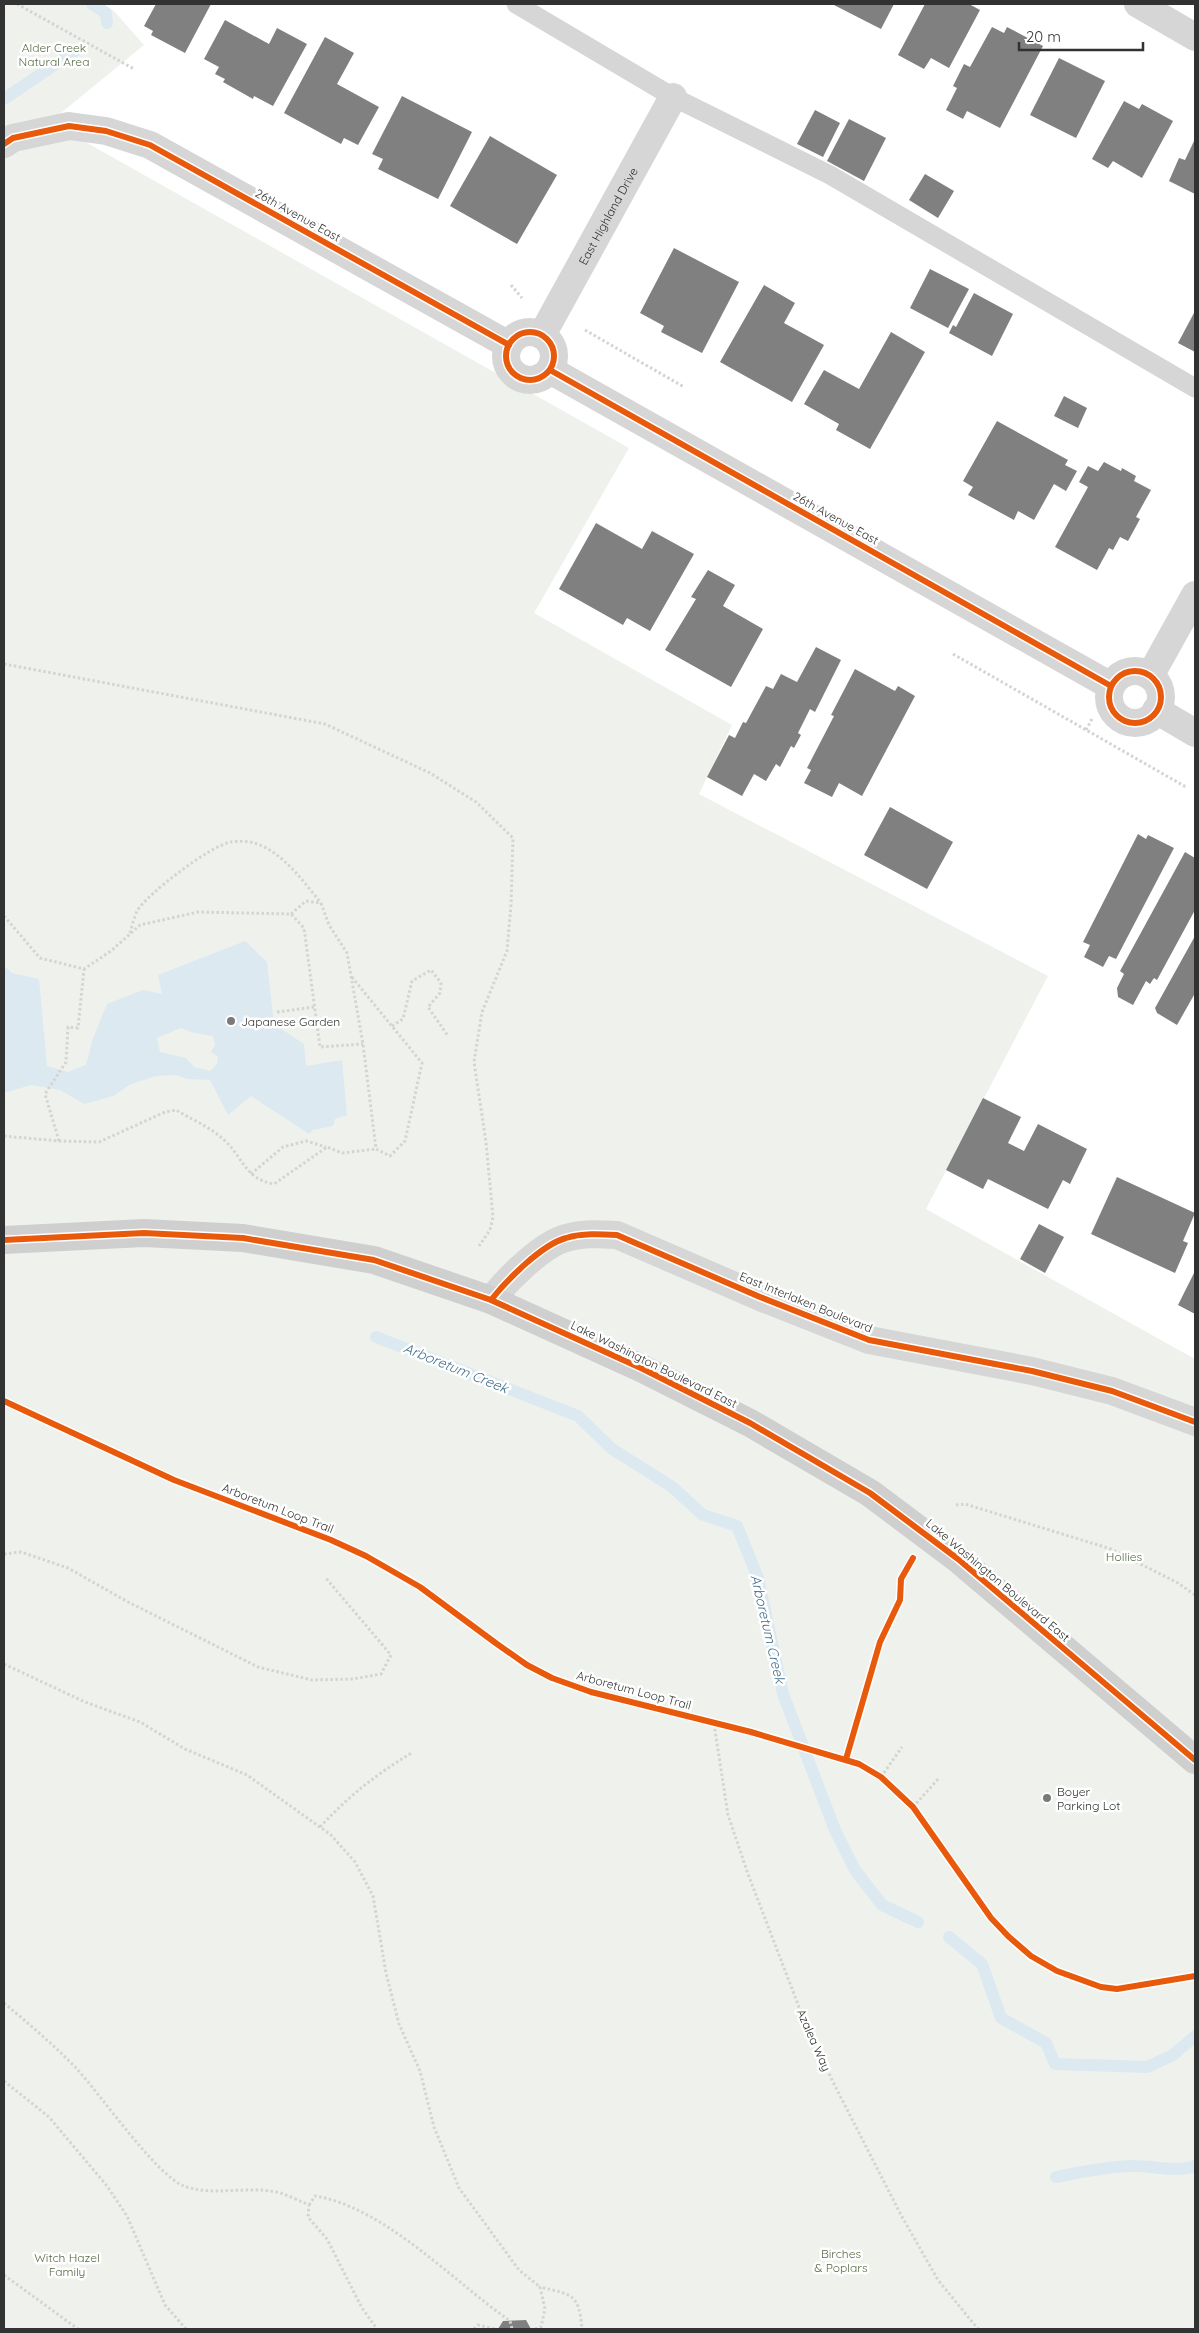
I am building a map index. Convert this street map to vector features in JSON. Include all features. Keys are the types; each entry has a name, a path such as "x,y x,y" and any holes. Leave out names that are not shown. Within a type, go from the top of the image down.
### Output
{"main road":[{"name":"Lake Washington Boulevard East","path":"4,1240 144,1233 243,1238 374,1260 491,1300 643,1369 750,1423 870,1493 958,1559 1195,1760"}],"street":[{"path":"1138,4 1195,36"},
{"name":"East Highland Drive","path":"542,335 673,96"},
{"name":"26th Avenue East","path":"4,144 13,138 69,126 106,131 150,145 508,345"},
{"path":"524,332 542,335 551,343 554,350 555,358 550,370 540,378 532,381 516,377 506,363 508,345 517,335 524,332"},
{"name":"26th Avenue East","path":"550,370 1112,686"},
{"path":"1150,676 1195,596"},
{"path":"1134,671 1150,676 1159,689 1161,698 1156,710 1147,720 1139,722 1122,720 1110,707 1109,698 1112,686 1126,672 1134,671"},
{"path":"1156,710 1195,733"},
{"name":"East Interlaken Boulevard","path":"491,1300 530,1261 546,1248 565,1238 593,1234 617,1235 869,1340 1032,1371 1094,1386 1195,1422"}],"lane":[{"path":"516,4 673,96 830,175 1195,388"}],"path":[{"path":"17,4 134,69"},
{"path":"511,285 524,299"},
{"path":"584,330 684,387"},
{"path":"954,654 1186,787"},
{"path":"4,664 325,724 430,773 476,802 513,838 511,905 507,951 482,1012 474,1062 486,1142 493,1217 490,1230 479,1246"},
{"path":"1086,730 1096,710"},
{"path":"130,934 137,910 174,875 211,850 231,842 253,843 276,854 307,885 321,903 329,925 347,953 362,1044 376,1149"},
{"path":"4,916 40,958 84,969 111,951 140,925 198,912 291,914 306,901 321,903"},
{"path":"291,914 304,928 320,1048 362,1044"},
{"path":"59,1141 45,1094 66,1062 68,1027 78,1028 84,969"},
{"path":"392,1026 403,1019 412,981 431,970 441,983 440,992 428,1007 448,1036"},
{"path":"251,1174 283,1148 306,1141 342,1153 376,1149 390,1156 406,1141 422,1063 351,976"},
{"path":"277,1012 314,1007"},
{"path":"4,1136 59,1141 99,1142 165,1112 176,1110 223,1139 251,1174 263,1182 274,1184 327,1147"},
{"path":"956,1505 965,1504 1111,1549 1178,1583 1195,1595"},
{"path":"4,1554 21,1552 68,1568 128,1602 258,1667 312,1680 353,1679 381,1674 391,1655 325,1577"},
{"path":"837,1757 849,1760 880,1642 900,1600 901,1579 912,1558"},
{"path":"4,1664 85,1702 140,1722 185,1749 247,1775 331,1835 355,1862 373,1896 386,1973 399,2024 420,2071 434,2127 459,2188 519,2270 540,2287 568,2294 578,2304 582,2329"},
{"path":"881,1777 902,1746"},
{"path":"320,1827 343,1802 375,1775 413,1752"},
{"path":"874,1773 887,1783"},
{"path":"913,1807 939,1778"},
{"path":"907,1801 918,1813"},
{"path":"4,2003 45,2037 77,2070 154,2162 182,2185 206,2191 239,2189 272,2191 309,2205"},
{"path":"4,2081 49,2117 107,2186 127,2216 165,2305 186,2329"},
{"path":"377,2329 362,2308 327,2239 308,2217 309,2205 315,2196 332,2198 362,2213 401,2237 510,2321 512,2329"},
{"path":"4,2275 78,2329"},
{"path":"534,2329 541,2326 545,2310 540,2287"},
{"path":"474,2329 478,2325 495,2329"}],"green space":[{"path":"4,4 103,4 114,11 144,45 50,122 629,448 534,613 732,725 699,794 1048,976 926,1209 1195,1359 1195,2329 4,2329"}],"shaded area":[{"path":"245,941 267,962 274,1024 304,1044 306,1066 342,1060 347,1115 335,1119 333,1126 313,1130 309,1134 251,1096 228,1115 210,1080 187,1079 176,1075 156,1076 131,1084 113,1096 84,1104 60,1090 31,1085 4,1093 4,966 12,973 39,979 47,1066 68,1072 86,1065 93,1038 107,1004 143,990 162,994 158,975","holes":["181,1028 190,1032 213,1036 215,1045 211,1052 218,1057 217,1064 210,1071 194,1067 186,1058 160,1052 157,1038"]}],"building":[{"path":"156,4 211,4 185,53 151,35 153,31 144,26"},
{"path":"832,4 894,4 881,29"},
{"path":"925,4 969,4 980,10 949,68 931,58 924,69 898,55"},
{"path":"225,20 269,44 277,28 307,44 273,106 254,96 253,99 223,82 225,79 215,74 219,67 204,59"},
{"path":"992,27 1004,33 1007,27 1043,46 1000,128 967,111 963,119 946,110 957,88 953,86 964,64 970,67"},
{"path":"325,37 354,53 337,84 379,107 358,145 344,138 341,144 284,113"},
{"path":"1059,58 1105,81 1076,138 1030,115"},
{"path":"402,96 472,132 438,199 378,169 383,159 372,154"},
{"path":"1124,101 1139,109 1142,104 1173,121 1142,178 1113,161 1108,168 1092,159"},
{"path":"815,110 840,123 823,157 797,144"},
{"path":"849,119 886,138 864,181 827,161"},
{"path":"490,136 557,175 517,244 450,206"},
{"path":"1195,139 1195,194 1169,181 1179,158 1185,160"},
{"path":"925,174 954,191 938,218 909,200"},
{"path":"674,248 739,282 702,353 661,332 664,326 640,313"},
{"path":"930,269 969,289 948,328 910,308"},
{"path":"764,285 795,303 784,323 824,345 792,402 720,362"},
{"path":"974,293 1013,314 992,356 949,333 953,325 956,327"},
{"path":"1195,311 1195,352 1178,343"},
{"path":"891,332 925,352 870,449 836,430 839,424 804,404 824,370 859,389"},
{"path":"1064,396 1087,408 1078,428 1054,416"},
{"path":"997,421 1068,460 1065,465 1077,471 1066,491 1054,484 1034,520 1018,511 1014,520 968,495 973,487 963,481"},
{"path":"1104,462 1121,471 1122,468 1136,476 1134,481 1151,490 1136,517 1140,519 1128,541 1120,537 1113,550 1109,548 1097,570 1055,547 1088,487 1079,482 1088,466 1098,471"},
{"path":"596,523 642,549 652,531 694,554 650,631 627,618 623,625 559,589"},
{"path":"708,570 735,585 723,606 763,629 731,687 665,650 696,599 691,597"},
{"path":"816,647 841,660 815,712 810,709 798,733 801,735 794,748 791,746 780,767 776,764 766,781 754,774 742,796 707,777 729,735 735,738 743,722 746,723 766,686 773,689 781,674 797,682"},
{"path":"855,669 895,691 898,686 915,696 862,796 839,783 832,797 804,783 811,770 807,768 834,716 831,715"},
{"path":"890,807 953,842 927,889 864,855"},
{"path":"1138,834 1146,839 1148,835 1174,848 1116,959 1109,956 1103,967 1084,957 1090,945 1083,942"},
{"path":"1185,852 1195,858 1195,910 1157,980 1154,978 1150,984 1146,981 1133,1005 1118,997 1117,988 1124,974 1120,971"},
{"path":"1195,936 1195,996 1177,1025 1157,1013 1155,1008"},
{"path":"983,1098 1021,1117 1008,1143 1024,1151 1038,1124 1087,1149 1070,1184 1063,1180 1048,1209 988,1179 983,1189 946,1170"},
{"path":"1117,1177 1195,1213 1183,1241 1188,1243 1175,1273 1091,1234"},
{"path":"1039,1224 1064,1237 1045,1273 1020,1259"},
{"path":"1195,1271 1195,1314 1178,1305"},
{"path":"526,2320 531,2329 498,2329 503,2321"}],"waterway":[{"path":"92,4 106,13 107,23"},
{"path":"4,99 75,51"},
{"name":"Arboretum Creek","path":"376,1337 578,1416 612,1449 671,1486 703,1515 737,1526 758,1578 783,1694 835,1830 855,1870 882,1905 918,1922"},
{"name":"Arboretum Creek","path":"949,1937 982,1964 1001,2018 1046,2043 1055,2064 1147,2067 1173,2055 1195,2036"},
{"path":"1056,2177 1121,2167 1138,2166 1179,2169 1195,2166"}],"cycle path":[{"path":"4,144 13,138 69,126 106,131 150,145 509,345"},
{"path":"525,332 535,332 547,339 554,351 554,356 554,361 547,373 535,380 525,380 517,376 510,369 506,361 506,351 510,343 517,336 525,332"},
{"path":"550,370 1111,686"},
{"path":"1135,671 1145,673 1153,679 1159,687 1161,697 1159,707 1153,715 1145,721 1135,723 1125,721 1117,715 1111,707 1109,697 1111,687 1117,679 1125,673 1135,671"},
{"path":"4,1240 144,1233 243,1238 374,1260 491,1300 643,1369 750,1423 870,1493 958,1559 1195,1760"},
{"path":"491,1300 525,1264 556,1242 578,1235 617,1235 760,1297 869,1340 1032,1371 1112,1391 1195,1422"},
{"name":"Arboretum Loop Trail","path":"4,1401 174,1480 331,1540 366,1556 420,1587 527,1665 552,1678 591,1692 751,1732 859,1764 881,1777 913,1807 991,1918 1008,1936 1031,1956 1057,1971 1101,1987 1117,1989 1195,1976"},
{"path":"846,1759 880,1642 900,1600 901,1579 913,1558"}],"place":[{"name":"Japanese Garden","path":"231,1021"},
{"name":"Boyer Parking Lot","path":"1047,1798"}],"park label":[{"name":"Alder Creek Natural Area","path":"54,54"},
{"name":"Hollies","path":"1124,1556"},
{"name":"Birches & Poplars","path":"841,2260"},
{"name":"Witch Hazel Family","path":"67,2264"}]}
